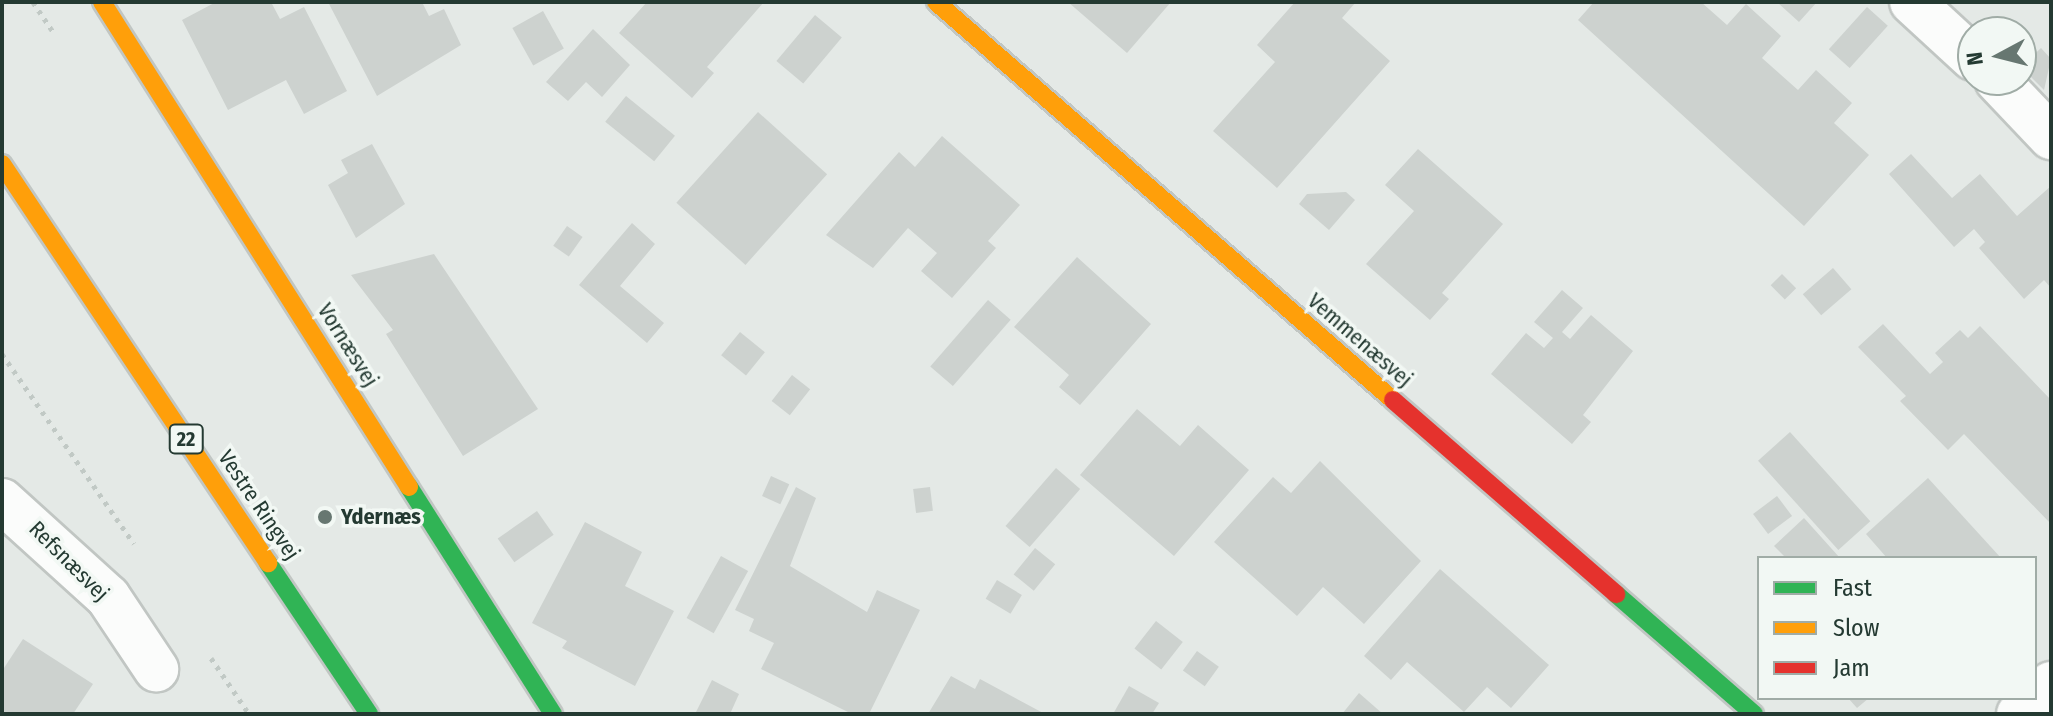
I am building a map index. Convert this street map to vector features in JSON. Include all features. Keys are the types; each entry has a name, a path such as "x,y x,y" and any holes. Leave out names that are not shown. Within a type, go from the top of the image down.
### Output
{"street":[{"name":"Vornæsvej","path":"102,2 553,714"},
{"name":"Vemmenæsvej","path":"936,2 1754,714"},
{"path":"1912,2 1957,43"},
{"path":"2012,96 2051,137"},
{"name":"Vestre Ringvej","path":"2,164 369,714"},
{"name":"Refsnæsvej","path":"2,501 108,597 156,669"},
{"path":"2019,714 2034,700"}],"path":[{"path":"2,354 137,548"},
{"path":"206,650 249,714"}],"building":[{"path":"216,2 271,2 280,19 304,7 347,91 304,114 286,80 228,110 182,20"},
{"path":"328,2 422,2 429,16 444,9 461,45 377,96"},
{"path":"647,2 764,2 707,67 714,73 692,98 619,33"},
{"path":"1068,2 1171,2 1127,53"},
{"path":"1295,2 1356,2 1342,18 1390,61 1277,188 1213,131 1275,62 1257,45"},
{"path":"1594,2 1701,2 1727,25 1746,4 1781,36 1762,58 1798,90 1816,70 1852,103 1834,123 1869,155 1804,226 1578,20"},
{"path":"1777,2 1817,2 1799,22"},
{"path":"1867,7 1888,26 1850,68 1829,49"},
{"path":"543,11 564,49 533,66 512,28"},
{"path":"815,15 842,37 803,83 776,61"},
{"path":"593,29 630,65 602,97 586,82 568,101 546,82"},
{"path":"2041,48 2051,59 2044,90 2037,83 2037,52"},
{"path":"626,96 675,136 654,161 605,122"},
{"path":"758,112 827,174 745,265 676,203"},
{"path":"942,136 1020,205 988,241 996,248 952,298 921,271 937,253 908,228 873,268 826,235 899,152 915,167"},
{"path":"372,144 405,204 356,238 328,185 348,173 341,160"},
{"path":"1418,149 1503,224 1442,293 1449,299 1430,320 1366,264 1414,211 1385,185"},
{"path":"1911,154 1952,198 1980,174 2017,216 2051,186 2051,288 2044,280 2024,299 1979,248 1985,242 1974,229 1954,247 1889,174"},
{"path":"1346,192 1355,200 1329,230 1299,204 1307,194"},
{"path":"632,223 655,244 620,286 664,323 647,343 579,285"},
{"path":"567,226 583,237 569,257 553,246"},
{"path":"434,254 538,409 463,456 386,334 393,330 351,275"},
{"path":"1077,257 1151,324 1080,405 1059,387 1069,375 1014,327"},
{"path":"1833,268 1851,289 1821,315 1803,294"},
{"path":"1782,274 1796,288 1785,299 1771,285"},
{"path":"1562,290 1583,308 1562,332 1570,339 1591,315 1633,351 1583,415 1591,422 1572,444 1491,374 1526,333 1544,348 1553,338 1534,322"},
{"path":"988,300 1011,320 953,386 930,366"},
{"path":"1883,324 1930,374 1943,362 1935,353 1960,330 1968,338 1980,326 2051,400 2051,524 1964,434 1948,450 1900,401 1906,396 1858,347"},
{"path":"740,332 765,352 746,375 721,355"},
{"path":"792,375 810,389 790,415 772,401"},
{"path":"1137,409 1180,446 1198,425 1249,470 1174,556 1080,475"},
{"path":"1790,432 1870,521 1838,550 1758,461"},
{"path":"1320,461 1421,561 1364,624 1323,587 1297,616 1214,542 1273,477 1291,493"},
{"path":"1056,468 1080,489 1030,547 1005,526"},
{"path":"771,476 789,484 780,504 762,496"},
{"path":"1928,478 1999,556 1885,556 1866,534"},
{"path":"796,487 816,498 790,566 867,612 877,590 920,610 869,714 852,714 761,669 774,643 749,631 754,619 735,610"},
{"path":"930,487 933,511 916,513 913,489"},
{"path":"1777,496 1792,516 1768,534 1753,514"},
{"path":"537,511 554,535 514,562 498,539"},
{"path":"1804,518 1838,556 1784,556 1774,546"},
{"path":"585,522 642,552 625,586 674,611 635,686 562,648 567,641 532,623"},
{"path":"1035,548 1055,564 1034,591 1014,574"},
{"path":"721,556 748,571 714,633 687,618"},
{"path":"1440,569 1549,665 1511,708 1487,687 1464,712 1407,662 1391,680 1364,656"},
{"path":"997,580 1022,595 1011,614 986,599"},
{"path":"1156,621 1183,642 1161,670 1134,649"},
{"path":"23,639 93,684 73,714 2,714 2,671"},
{"path":"1197,651 1219,667 1205,686 1183,670"},
{"path":"951,676 975,689 980,679 1045,714 928,714"},
{"path":"712,680 739,694 730,714 695,714"},
{"path":"1129,686 1159,703 1152,714 1113,714"},
{"path":"1359,693 1383,714 1342,714"},
{"path":"1850,700 1867,700 1857,708"}],"traffic: fast":[{"path":"409,487 553,714"},
{"path":"268,563 369,714"},
{"path":"1616,594 1754,714"}],"traffic: slow":[{"path":"102,2 409,487"},
{"path":"936,2 1393,400"},
{"path":"2,164 268,563"}],"traffic: jam":[{"path":"1393,400 1616,594"}],"place":[{"name":"Ydernæs","path":"325,517"}]}
